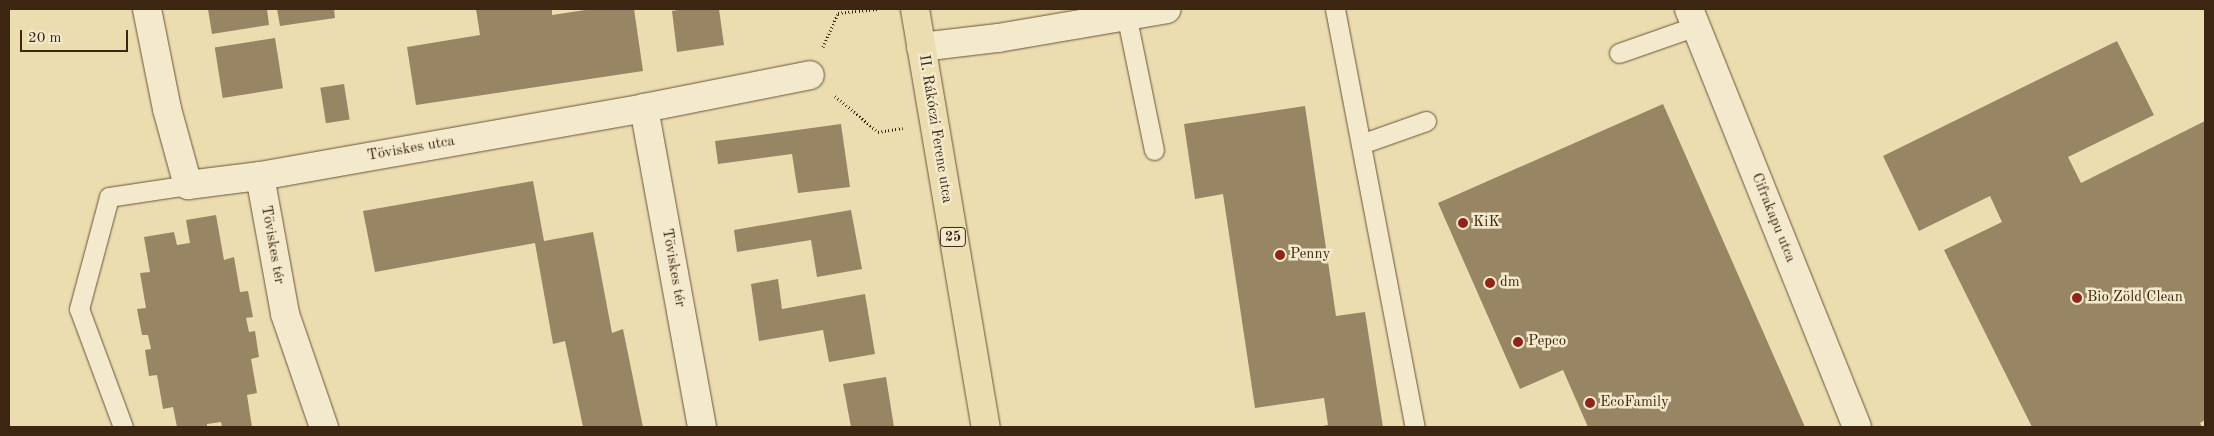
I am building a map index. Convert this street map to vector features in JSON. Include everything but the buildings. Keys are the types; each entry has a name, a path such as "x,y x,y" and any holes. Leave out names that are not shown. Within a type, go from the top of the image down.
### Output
{"main road":[{"name":"II. Rákóczi Ferenc utca","path":"915,9 933,124 986,427"}],"street":[{"path":"147,9 168,109 188,185"},
{"path":"921,47 998,38 1125,12 1167,9"},
{"name":"Cifrakapu utca","path":"1692,17 1857,427"},
{"name":"Töviskes utca","path":"188,185 260,176 644,108 810,75"},
{"name":"Töviskes tér","path":"644,108 702,427"},
{"name":"Töviskes tér","path":"260,176 285,314 324,427"}],"lane":[{"path":"1335,9 1416,427"},
{"path":"1125,12 1154,150"},
{"path":"1619,53 1692,17"},
{"path":"1361,144 1426,121"},
{"path":"123,427 80,309 82,299 110,197 188,185"}],"path":[{"path":"878,9 838,13 810,75 878,132 933,124"}],"place":[{"name":"KiK","path":"1463,223"},
{"name":"Penny","path":"1280,255"},
{"name":"dm","path":"1490,283"},
{"name":"Bio Zöld Clean","path":"2077,298"},
{"name":"Pepco","path":"1518,342"},
{"name":"EcoFamily","path":"1590,403"}]}
